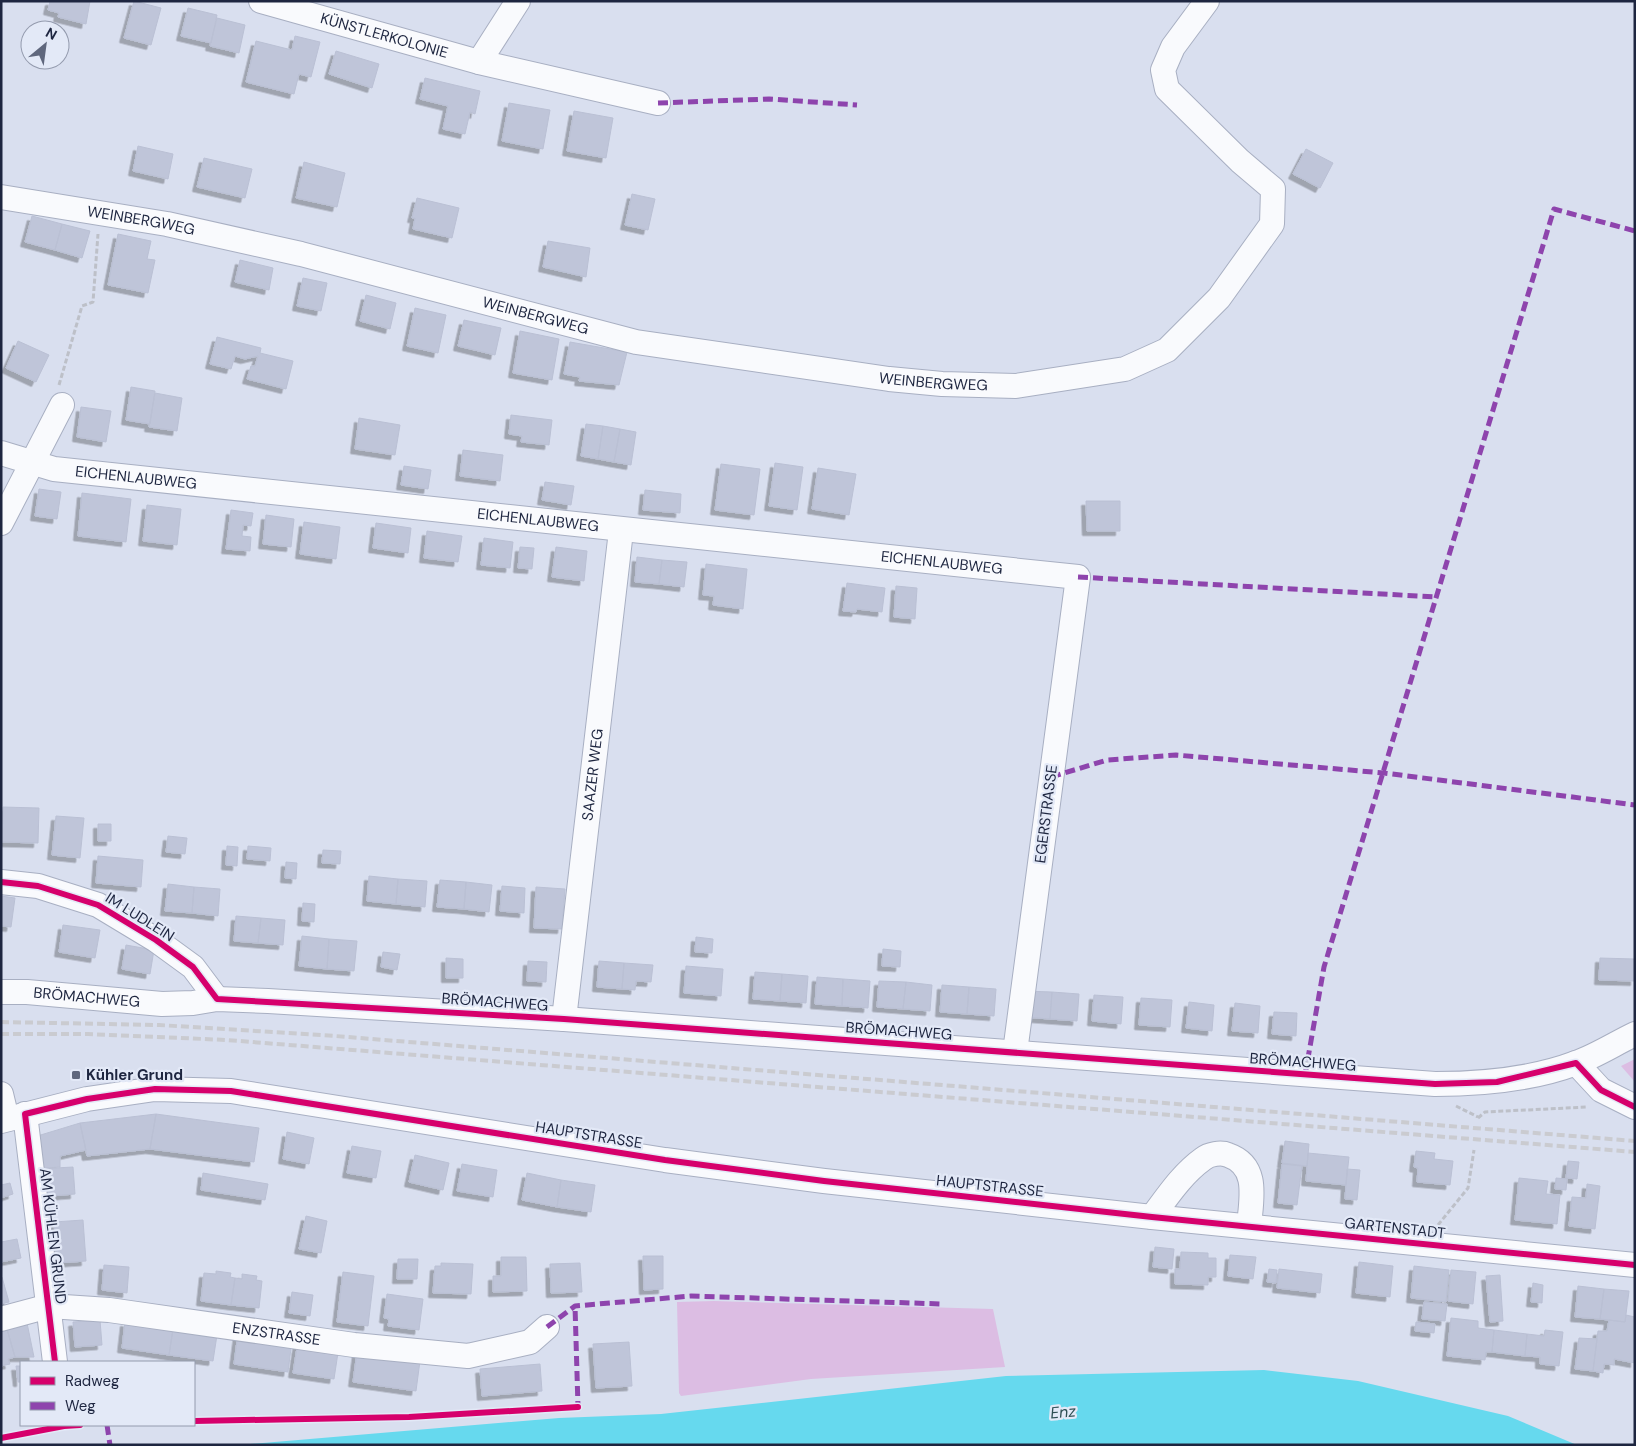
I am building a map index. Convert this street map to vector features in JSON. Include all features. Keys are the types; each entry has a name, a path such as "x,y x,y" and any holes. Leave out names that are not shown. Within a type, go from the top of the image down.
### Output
{"street":[{"name":"KÜNSTLERKOLONIE","path":"261,1 479,62 658,103"},
{"path":"479,62 518,1"},
{"name":"WEINBERGWEG","path":"1,197 167,224 301,254 636,342 889,379 942,384 1016,386 1075,378 1125,369 1167,350 1219,298 1272,224 1273,189 1167,89 1163,70 1173,47 1207,1"},
{"path":"1,523 62,405"},
{"name":"EICHENLAUBWEG","path":"1,453 54,469 621,531 1078,577"},
{"name":"SAAZER WEG","path":"564,1019 621,531"},
{"name":"EGERSTRASSE","path":"1015,1052 1078,577"},
{"name":"IM LUDLEIN","path":"1,882 38,886 98,905 156,940 193,967 217,999"},
{"name":"BRÖMACHWEG","path":"1,992 27,992 162,1004 193,1004 217,999 564,1019 1435,1084 1497,1082 1576,1063 1635,1034"},
{"path":"1576,1063 1590,1080 1613,1098 1635,1107"},
{"name":"HAUPTSTRASSE","path":"11,1118 87,1099 155,1089 231,1091 665,1160 1152,1217"},
{"path":"1,1094 11,1118"},
{"name":"AM KÜHLEN GRUND","path":"11,1118 49,1306 55,1361"},
{"path":"1152,1217 1193,1166 1205,1157 1214,1154 1227,1154 1239,1160 1250,1176 1252,1184 1249,1226"},
{"name":"GARTENSTADT","path":"1152,1217 1635,1265"},
{"name":"ENZSTRASSE","path":"1,1319 49,1306 109,1310 354,1345 468,1356 530,1342 547,1327"}],"path":[{"path":"62,405 54,401 82,306 93,302 100,214"},
{"path":"1459,1107 1478,1118 1485,1112 1601,1106 1613,1098"},
{"path":"1430,1244 1432,1233 1468,1188 1474,1150"}],"shaded area":[{"path":"1635,1059 1635,1082 1621,1066"},
{"path":"714,1301 993,1309 1005,1367 811,1379 681,1396 679,1393 677,1302"}],"water":[{"name":"Enz","path":"1264,1370 1358,1381 1508,1416 1577,1445 238,1445 559,1418 661,1414 1006,1376"}],"building":[{"path":"50,1 90,1 86,24 58,17 59,13 48,10"},
{"path":"134,1 161,8 151,45 124,38"},
{"path":"188,8 217,15 211,43 181,36"},
{"path":"217,18 245,25 239,53 210,46"},
{"path":"295,36 320,42 311,77 299,74 294,94 246,82 256,41 292,50"},
{"path":"336,51 379,64 372,88 329,74"},
{"path":"425,78 480,91 475,114 470,112 465,134 443,129 448,106 420,99"},
{"path":"509,103 550,110 543,149 502,141"},
{"path":"574,111 613,118 606,158 567,151"},
{"path":"138,146 173,154 168,179 133,171"},
{"path":"1306,149 1333,163 1320,188 1293,174"},
{"path":"204,158 252,169 245,198 197,187"},
{"path":"304,162 345,173 337,207 296,198"},
{"path":"632,194 655,199 648,230 625,225"},
{"path":"417,198 459,208 452,238 413,229 415,218 412,218"},
{"path":"32,216 62,224 55,250 25,242"},
{"path":"62,224 90,231 82,258 55,250"},
{"path":"118,234 151,241 147,259 155,260 148,293 108,285"},
{"path":"548,241 590,248 586,277 543,267"},
{"path":"240,260 273,268 269,290 235,282"},
{"path":"303,278 327,283 321,311 297,306"},
{"path":"366,295 396,303 390,329 360,321"},
{"path":"415,308 446,315 438,353 407,346"},
{"path":"464,320 501,328 495,355 458,346"},
{"path":"520,331 559,339 552,380 513,373"},
{"path":"217,337 261,348 260,353 293,361 286,389 247,379 251,366 255,366 258,356 245,359 235,356 231,369 210,364"},
{"path":"18,341 49,355 36,382 6,368"},
{"path":"570,342 627,352 619,385 579,381 580,377 564,374"},
{"path":"131,387 155,391 150,424 126,420"},
{"path":"155,393 182,398 177,431 149,427"},
{"path":"81,407 111,411 106,442 77,437"},
{"path":"511,415 552,420 549,445 521,442 522,436 509,434"},
{"path":"359,418 400,425 395,455 355,449"},
{"path":"586,424 603,426 598,459 581,456"},
{"path":"603,426 620,429 614,462 598,459"},
{"path":"620,429 636,432 631,465 614,462"},
{"path":"463,450 503,455 500,481 460,476"},
{"path":"775,463 803,467 797,510 769,506"},
{"path":"721,464 760,469 754,515 715,510"},
{"path":"404,466 431,470 428,489 401,485"},
{"path":"818,468 856,474 849,515 812,509"},
{"path":"545,482 574,486 571,505 542,500"},
{"path":"39,489 61,492 57,519 35,516"},
{"path":"645,490 681,494 680,513 643,510"},
{"path":"82,493 131,499 126,542 78,536"},
{"path":"1086,501 1120,501 1120,531 1087,531"},
{"path":"147,505 181,509 177,545 143,541"},
{"path":"231,510 253,513 251,526 243,525 242,536 251,537 250,551 226,549"},
{"path":"266,515 294,519 291,547 263,544"},
{"path":"304,522 340,527 336,559 300,554"},
{"path":"376,523 411,528 408,553 373,548"},
{"path":"427,531 462,536 458,562 424,558"},
{"path":"484,538 513,542 510,568 481,565"},
{"path":"520,547 534,548 532,569 518,568"},
{"path":"556,547 587,551 584,581 552,577"},
{"path":"637,557 662,560 659,584 635,582"},
{"path":"662,560 687,562 684,587 659,584"},
{"path":"706,564 747,569 743,609 713,605 714,596 703,595"},
{"path":"847,583 885,588 882,612 857,609 856,612 843,611"},
{"path":"896,586 917,588 915,619 894,617"},
{"path":"3,807 39,808 38,843 2,842"},
{"path":"56,816 84,818 80,858 52,855"},
{"path":"98,824 111,824 111,841 98,841"},
{"path":"168,836 187,838 185,854 166,852"},
{"path":"227,846 238,847 237,866 226,865"},
{"path":"248,846 271,848 270,861 247,859"},
{"path":"323,850 341,851 340,864 322,863"},
{"path":"98,856 143,860 141,887 96,883"},
{"path":"286,862 297,863 296,879 285,878"},
{"path":"369,876 398,879 396,904 367,901"},
{"path":"398,879 427,881 425,907 396,904"},
{"path":"440,880 466,882 464,909 437,907"},
{"path":"466,882 492,885 489,912 464,909"},
{"path":"168,884 194,887 192,913 165,911"},
{"path":"502,886 525,888 524,913 500,911"},
{"path":"194,887 220,889 218,916 192,913"},
{"path":"536,887 565,889 562,929 534,928"},
{"path":"1,896 15,898 11,927 1,926"},
{"path":"303,903 315,904 314,922 302,921"},
{"path":"236,916 261,918 258,943 234,941"},
{"path":"261,918 285,920 283,945 258,943"},
{"path":"63,925 100,930 95,958 59,952"},
{"path":"302,936 329,939 327,969 299,966"},
{"path":"696,937 713,939 712,953 695,952"},
{"path":"329,939 357,941 354,971 327,969"},
{"path":"126,945 154,950 150,974 122,969"},
{"path":"883,949 901,951 900,967 882,966"},
{"path":"383,952 400,954 397,970 381,967"},
{"path":"446,958 463,959 463,978 446,978"},
{"path":"1600,958 1635,959 1635,981 1599,980"},
{"path":"528,961 547,962 546,982 527,981"},
{"path":"599,961 624,963 622,989 597,987"},
{"path":"624,963 653,965 651,982 636,981 635,990 622,989"},
{"path":"686,966 723,969 721,996 684,993"},
{"path":"755,972 782,974 780,1001 753,999"},
{"path":"782,974 808,976 806,1003 780,1001"},
{"path":"817,977 843,979 842,1006 815,1004"},
{"path":"843,979 870,981 868,1008 842,1006"},
{"path":"879,981 906,982 903,1009 877,1007"},
{"path":"906,982 932,985 930,1011 903,1009"},
{"path":"942,985 969,987 967,1014 940,1012"},
{"path":"969,987 996,989 994,1016 967,1014"},
{"path":"1025,991 1052,992 1050,1019 1023,1017"},
{"path":"1052,992 1079,994 1077,1021 1050,1019"},
{"path":"1094,995 1123,997 1121,1024 1092,1021"},
{"path":"1141,998 1172,1000 1170,1027 1139,1025"},
{"path":"1189,1002 1214,1005 1212,1031 1186,1028"},
{"path":"1235,1003 1260,1006 1258,1033 1232,1031"},
{"path":"1274,1012 1297,1013 1296,1036 1272,1034"},
{"path":"156,1114 259,1128 254,1162 150,1149"},
{"path":"156,1114 150,1149 87,1156 80,1123"},
{"path":"80,1123 86,1150 60,1156 60,1167 37,1169 34,1137"},
{"path":"287,1132 314,1138 309,1164 283,1159"},
{"path":"1285,1141 1309,1144 1307,1166 1282,1163"},
{"path":"352,1146 381,1151 376,1178 347,1173"},
{"path":"1416,1151 1435,1153 1434,1159 1453,1161 1450,1185 1417,1182 1418,1168 1414,1167"},
{"path":"1308,1153 1349,1157 1346,1185 1306,1181"},
{"path":"415,1155 449,1163 443,1190 409,1182"},
{"path":"1568,1161 1579,1162 1577,1179 1566,1178"},
{"path":"462,1164 497,1170 493,1197 457,1191"},
{"path":"1282,1164 1302,1166 1297,1205 1278,1203"},
{"path":"73,1167 75,1194 39,1197 37,1169"},
{"path":"1347,1169 1360,1170 1357,1200 1345,1199"},
{"path":"203,1173 268,1184 265,1200 201,1190"},
{"path":"527,1173 561,1180 557,1207 522,1200"},
{"path":"1519,1178 1548,1181 1546,1194 1560,1195 1557,1224 1515,1220"},
{"path":"1556,1178 1567,1179 1566,1190 1555,1189"},
{"path":"561,1180 595,1185 591,1212 557,1207"},
{"path":"10,1183 13,1194 1,1198 1,1185"},
{"path":"1587,1184 1600,1186 1595,1229 1569,1226 1572,1197 1586,1198"},
{"path":"306,1216 327,1221 321,1253 299,1249"},
{"path":"83,1220 86,1261 57,1263 54,1222"},
{"path":"17,1239 21,1258 1,1262 1,1242"},
{"path":"1155,1247 1174,1249 1172,1269 1153,1267"},
{"path":"1181,1252 1208,1253 1208,1258 1216,1258 1216,1277 1208,1277 1208,1285 1175,1284 1175,1269 1180,1269"},
{"path":"1230,1255 1256,1257 1253,1279 1228,1276"},
{"path":"643,1256 663,1256 663,1289 644,1290"},
{"path":"501,1257 526,1257 527,1291 493,1292 493,1276 501,1276"},
{"path":"398,1259 418,1259 417,1279 397,1279"},
{"path":"1359,1262 1393,1266 1390,1297 1356,1293"},
{"path":"441,1263 473,1264 471,1294 433,1293 435,1266 441,1266"},
{"path":"580,1263 582,1292 551,1293 550,1264"},
{"path":"104,1265 129,1267 127,1293 102,1290"},
{"path":"1414,1266 1449,1270 1446,1302 1411,1298"},
{"path":"1269,1269 1277,1270 1276,1283 1267,1282"},
{"path":"1279,1269 1322,1274 1320,1293 1277,1288"},
{"path":"1451,1270 1476,1272 1473,1304 1448,1301"},
{"path":"216,1271 231,1273 230,1277 235,1278 231,1305 201,1301 204,1273 216,1274"},
{"path":"343,1272 374,1276 368,1326 337,1322"},
{"path":"242,1274 257,1276 256,1280 262,1281 259,1308 231,1305 235,1278 242,1279"},
{"path":"1500,1275 1503,1321 1490,1322 1486,1276"},
{"path":"1,1278 9,1302 1,1304"},
{"path":"1533,1283 1543,1285 1542,1303 1531,1302"},
{"path":"1578,1286 1604,1289 1600,1319 1575,1317"},
{"path":"1604,1289 1629,1291 1625,1322 1600,1319"},
{"path":"292,1292 313,1295 310,1316 289,1313"},
{"path":"387,1294 423,1299 419,1330 388,1326 389,1319 384,1318"},
{"path":"1424,1302 1447,1304 1445,1321 1422,1319"},
{"path":"1626,1315 1635,1317 1635,1363 1614,1359 1614,1365 1604,1364 1603,1373 1593,1371 1598,1331 1607,1331 1609,1320 1625,1322"},
{"path":"1451,1318 1478,1321 1478,1328 1494,1330 1492,1352 1486,1352 1485,1360 1447,1356"},
{"path":"100,1320 102,1345 75,1347 73,1322"},
{"path":"125,1322 173,1329 169,1355 122,1348"},
{"path":"1416,1322 1435,1324 1434,1333 1415,1331"},
{"path":"27,1323 34,1357 15,1357 7,1329"},
{"path":"7,1329 15,1357 8,1359 10,1364 1,1366 1,1330"},
{"path":"173,1329 217,1335 213,1361 169,1355"},
{"path":"1494,1330 1527,1334 1525,1356 1492,1352"},
{"path":"1545,1330 1563,1332 1559,1366 1540,1364 1540,1357 1525,1356 1527,1334 1544,1336"},
{"path":"238,1333 292,1341 288,1372 234,1364"},
{"path":"1579,1338 1597,1339 1593,1371 1575,1369"},
{"path":"298,1341 339,1346 334,1379 293,1373"},
{"path":"629,1342 632,1386 596,1388 593,1344"},
{"path":"357,1352 420,1361 416,1391 353,1382"},
{"path":"540,1364 542,1391 482,1396 480,1369"},
{"path":"16,1366 20,1366 20,1382 18,1382"}],"railway":[{"path":"1,1022 159,1025 335,1036 1635,1141"},
{"path":"1,1034 88,1034 227,1040 1635,1152"}],"marked path":[{"path":"658,103 769,99 857,105"},
{"path":"1305,1075 1324,967 1554,209 1635,231"},
{"path":"1078,577 1436,597"},
{"path":"1051,777 1107,760 1176,755 1384,773 1635,805"},
{"path":"547,1327 575,1306 691,1296 943,1304"},
{"path":"574,1407 578,1407 575,1306"},
{"path":"107,1426 110,1445"}],"cycle path":[{"path":"1,882 38,886 98,905 156,940 193,967 217,999 564,1019 1435,1084 1497,1082 1576,1063 1601,1090 1635,1107"},
{"path":"55,1361 25,1114 87,1099 155,1089 231,1091 665,1160 824,1181 1152,1217 1635,1265"},
{"path":"195,1421 409,1417 578,1407"},
{"path":"1,1438 64,1426"}],"place":[{"name":"Kühler Grund","path":"76,1075"}]}
